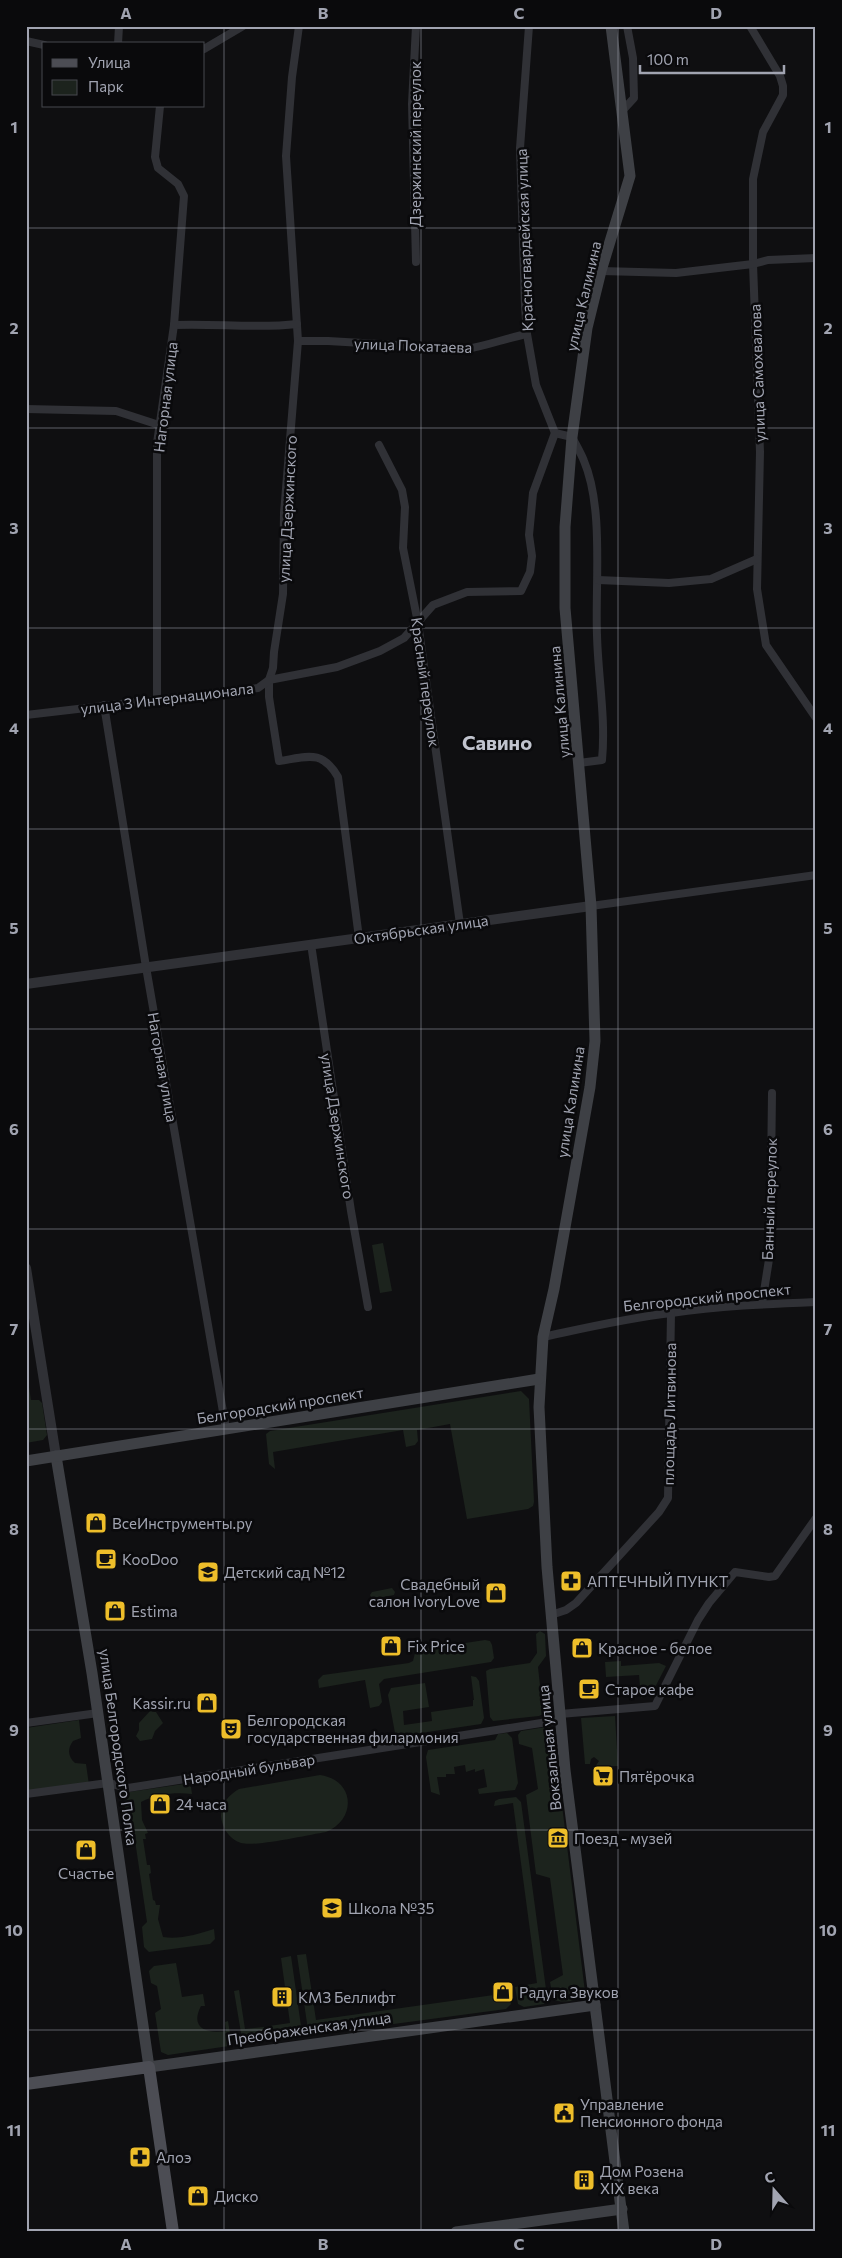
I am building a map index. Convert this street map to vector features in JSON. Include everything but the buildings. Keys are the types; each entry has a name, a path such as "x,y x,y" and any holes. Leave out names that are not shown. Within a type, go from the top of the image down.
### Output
{"main road":[{"name":"улица Калинина","path":"539,1379 543,1337 554,1289 590,1087 594,1041 591,906 565,608 564,572 565,527 572,437 587,328 601,271 630,176 611,26"},
{"name":"Белгородский проспект","path":"26,1461 539,1379"},
{"name":"Вокзальная улица","path":"539,1379 551,1614 565,1770 624,2232"},
{"name":"улица Белгородского Полка","path":"56,1456 98,1713 173,2232"},
{"name":"Преображенская улица","path":"26,2084 595,2005"},
{"path":"456,2232 622,2209"}],"street":[{"path":"118,42 119,26"},
{"path":"205,48 243,26"},
{"name":"улица Дзержинского","path":"299,26 292,77 286,156 298,342 284,513 283,594 273,668 269,680 269,698 279,761 319,757 331,765 338,777 359,938"},
{"name":"Дзержинский переулок","path":"416,26 412,104 416,262"},
{"name":"Красногвардейская улица","path":"529,26 520,148 527,334 536,385 556,433"},
{"path":"622,111 634,98 633,58 627,26"},
{"name":"улица Самохвалова","path":"750,26 780,76 783,86 783,95 763,132 753,179 753,264 760,452 757,589 766,645 816,718"},
{"path":"26,41 42,45"},
{"name":"Нагорная улица","path":"157,699 159,425 174,325 184,196 178,184 158,168 155,158 160,108"},
{"path":"601,271 676,273 753,264 768,260 816,258"},
{"path":"174,325 211,323 269,327 297,324"},
{"name":"улица Покатаева","path":"298,342 328,341 466,349 481,347 498,340 527,334"},
{"path":"26,409 116,411 159,425"},
{"path":"556,433 572,437 585,462 594,502 598,580 597,637 603,702 603,746 602,760 579,763"},
{"name":"улица 3 Интернационала","path":"26,715 258,688 269,680 337,667 380,651 404,638 434,606 467,592 521,591 530,572 532,556 529,534 533,493 556,433"},
{"name":"Красный переулок","path":"379,445 402,490 405,507 403,548 418,623 460,924"},
{"path":"598,580 670,583 711,579 757,559"},
{"name":"Нагорная улица","path":"104,705 146,966 226,1429"},
{"name":"Октябрьская улица","path":"26,984 146,966 816,876"},
{"name":"улица Дзержинского","path":"311,944 351,1210 368,1308"},
{"name":"Банный переулок","path":"762,1304 770,1253 772,1093"},
{"name":"улица Белгородского Полка","path":"26,1268 56,1456"},
{"name":"Белгородский проспект","path":"543,1337 618,1321 671,1313 762,1304 816,1302"},
{"name":"площадь Литвинова","path":"551,1614 566,1610 576,1603 659,1512 668,1498 671,1313"},
{"name":"Народный бульвар","path":"26,1794 108,1783 128,1788 560,1717 655,1706 698,1620 735,1572 769,1577 775,1576 816,1518"},
{"path":"26,1723 98,1713"}],"green space":[{"path":"383,1243 392,1291 380,1293 372,1245"},
{"path":"26,1368 31,1400 39,1400 42,1403 47,1435 43,1440 26,1443"},
{"path":"521,1391 529,1399 534,1502 533,1506 528,1509 467,1519 450,1424 417,1430 418,1441 415,1445 406,1447 403,1430 273,1452 275,1469 269,1464 266,1434 270,1431"},
{"path":"392,1588 395,1592 394,1595 372,1599 370,1595 372,1592"},
{"path":"540,1631 545,1634 546,1656 538,1667 543,1714 493,1721 490,1717 486,1671 530,1663 537,1653 536,1634"},
{"path":"485,1640 490,1641 492,1645 494,1658 491,1662 384,1679 379,1684 382,1702 379,1706 370,1708 365,1680 319,1688 318,1680 323,1675 409,1663 413,1661 415,1653 419,1650"},
{"path":"621,1661 621,1666 659,1663 666,1666 652,1693 641,1698 639,1675 606,1677 605,1662"},
{"path":"471,1676 476,1677 479,1681 484,1718 481,1724 401,1736 395,1733 388,1695 391,1688 425,1683 429,1707 403,1711 404,1725 432,1721 431,1712 473,1706"},
{"path":"150,1711 156,1712 163,1723 155,1731 152,1739 140,1741 136,1736 139,1730 139,1723"},
{"path":"615,1716 618,1766 595,1767 599,1761 594,1757 591,1759 590,1764 585,1764 581,1718"},
{"path":"79,1720 81,1738 73,1741 69,1753 75,1763 86,1764 89,1785 26,1793 26,1728"},
{"path":"550,1727 553,1732 585,1992 584,1997 568,2001 556,2001 553,1999 550,1982 563,1975 550,1878 536,1874 526,1795 538,1789 532,1748 519,1744 518,1735 521,1731"},
{"path":"507,1733 512,1738 518,1783 515,1790 479,1794 478,1789 487,1787 484,1769 466,1772 465,1765 454,1767 455,1774 437,1777 440,1795 431,1792 426,1757 428,1750 495,1740 498,1734"},
{"path":"320,1775 332,1778 340,1784 348,1800 347,1810 343,1818 336,1826 326,1832 248,1844 233,1839 225,1829 221,1816 222,1807 229,1797 239,1789"},
{"path":"184,1784 191,1787 192,1794 166,1794 141,1802 142,1820 148,1833 145,1834 146,1839 143,1839 147,1865 150,1865 151,1873 149,1874 153,1900 156,1905 160,1905 158,1919 163,1937 195,1935 214,1929 215,1939 210,1944 149,1952 144,1947 142,1927 147,1922 131,1813 125,1809 124,1797 129,1792"},
{"path":"516,1797 521,1802 547,1997 544,2004 524,2007 518,2004 515,1987 537,1983 513,1803 494,1806 495,1801 499,1799"},
{"path":"306,1954 316,2020 508,1993 511,2004 506,2009 386,2025 371,2021 332,2026 313,2035 308,2030 297,1955"},
{"path":"291,1956 302,2033 297,2038 275,2040 271,2037 269,2026 290,2023 281,1958"},
{"path":"176,1963 182,1997 203,1994 205,2006 201,2006 198,2014 197,2020 199,2025 207,2030 219,2032 226,2031 225,2022 228,2021 231,2040 229,2046 168,2055 161,2052 155,2013 161,2009 157,1986 151,1983 149,1971 154,1966"},
{"path":"239,1990 245,2029 264,2027 265,2038 260,2043 247,2044 242,2039 234,1991"}],"place":[{"name":"ВсеИнструменты.ру","path":"96,1523"},
{"name":"KooDoo","path":"106,1559"},
{"name":"Детский сад №12","path":"208,1572"},
{"name":"АПТЕЧНЫЙ ПУНКТ","path":"571,1581"},
{"name":"Свадебный салон IvoryLove","path":"496,1593"},
{"name":"Estima","path":"115,1611"},
{"name":"Fix Price","path":"391,1646"},
{"name":"Красное - белое","path":"582,1648"},
{"name":"Старое кафе","path":"589,1689"},
{"name":"Kassir.ru","path":"207,1703"},
{"name":"Белгородская государственная филармония","path":"231,1729"},
{"name":"Пятёрочка","path":"603,1776"},
{"name":"24 часа","path":"160,1804"},
{"name":"Поезд - музей","path":"558,1838"},
{"name":"Счастье","path":"86,1850"},
{"name":"Школа №35","path":"332,1908"},
{"name":"Радуга Звуков","path":"503,1992"},
{"name":"КМЗ Беллифт","path":"282,1997"},
{"name":"Управление Пенсионного фонда","path":"564,2113"},
{"name":"Алоэ","path":"140,2157"},
{"name":"Дом Розена XIX века","path":"584,2180"},
{"name":"Диско","path":"198,2196"}],"district":[{"name":"Савино","path":"497,742"}]}
